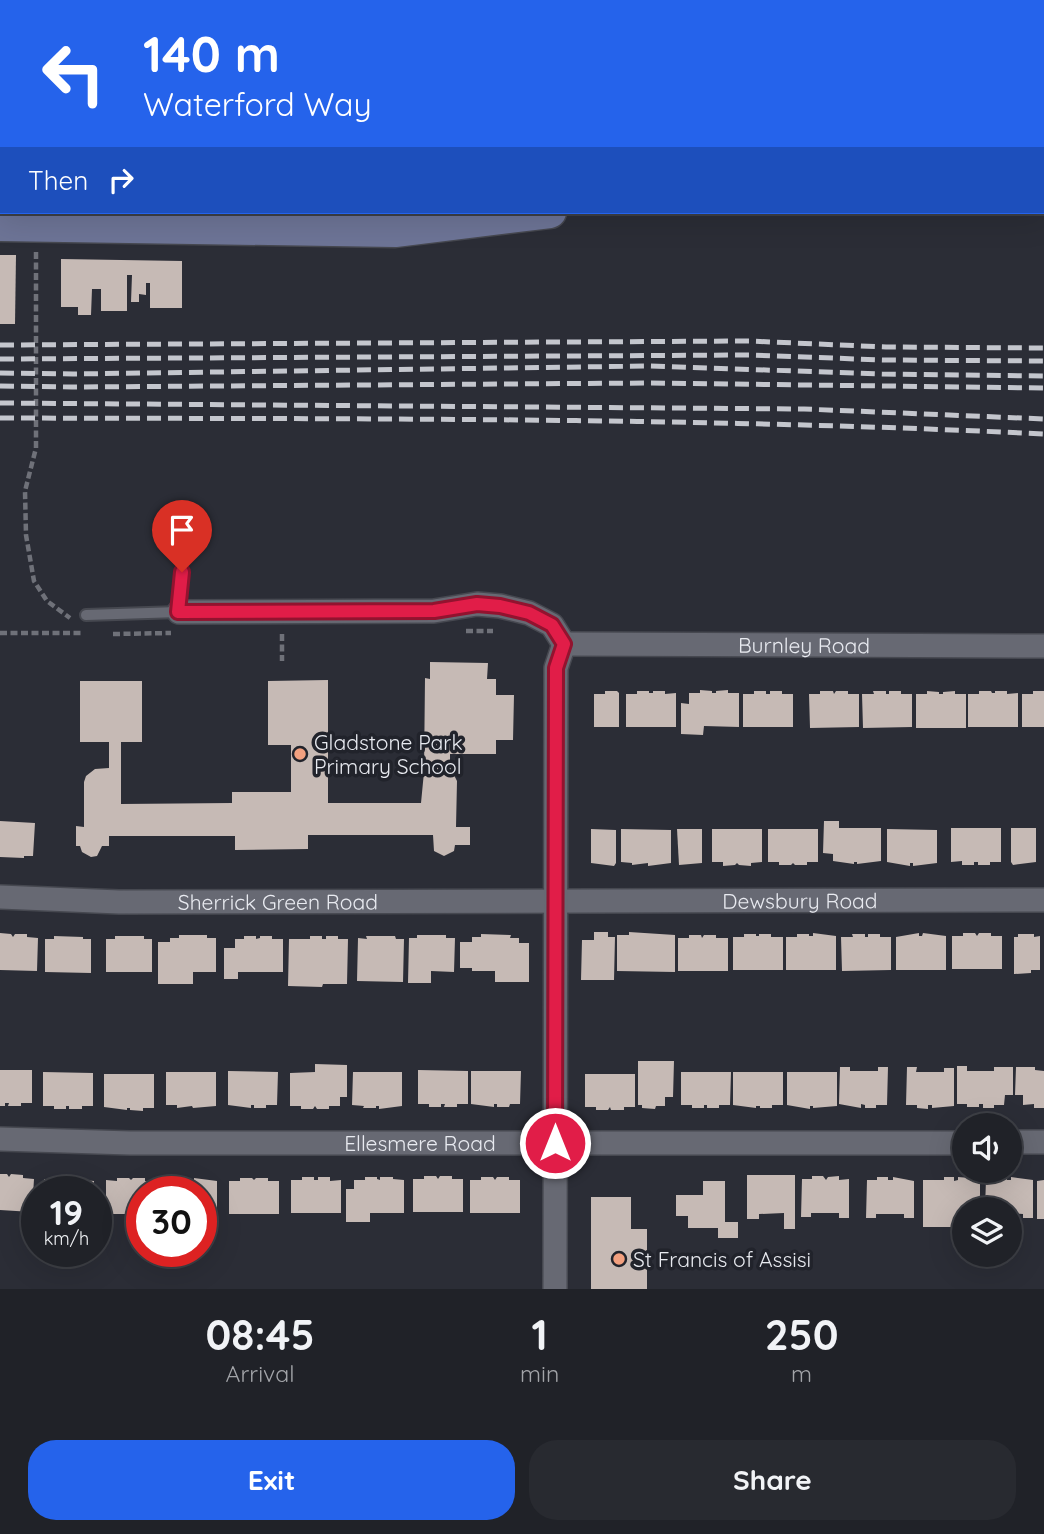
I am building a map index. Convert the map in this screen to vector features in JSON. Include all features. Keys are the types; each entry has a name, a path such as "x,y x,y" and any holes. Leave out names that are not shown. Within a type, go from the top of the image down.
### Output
{"street":[{"path":"0,225 43,227 273,220 395,232 511,214"},
{"path":"176,623 434,611 477,604 529,613 552,625 564,644 556,668 555,1289"},
{"name":"Burnley Road","path":"564,644 1044,646"},
{"name":"Sherrick Green Road","path":"0,897 119,902 555,900"},
{"name":"Dewsbury Road","path":"555,900 1044,900"},
{"name":"Ellesmere Road","path":"0,1139 130,1143 952,1143"},
{"path":"1022,1142 1044,1142"}],"lane":[{"path":"86,615 137,612 176,623 182,572"}],"path":[{"path":"0,633 90,634 47,601 34,581 26,535 25,491 36,448 43,227"},
{"path":"120,634 176,623"},
{"path":"457,632 495,631"},
{"path":"282,661 282,633 291,633"}],"building":[{"path":"0,255 16,255 15,324 0,324"},
{"path":"61,259 182,261 182,308 150,308 150,283 146,283 146,295 139,294 139,302 131,302 132,275 127,275 127,311 101,311 101,289 92,289 91,315 78,315 78,307 61,307"},
{"path":"430,662 488,663 487,679 496,679 496,695 514,695 513,740 496,740 496,754 450,754 450,767 457,781 456,827 470,827 470,845 455,845 454,851 444,856 434,851 433,835 308,835 308,849 235,850 235,836 109,836 109,846 102,846 97,856 91,857 82,852 80,846 76,846 76,826 84,827 86,776 95,769 109,768 109,742 80,742 80,681 142,681 142,742 121,742 121,804 232,803 232,792 291,792 291,745 268,745 268,681 328,680 328,803 421,803 425,678 430,679"},
{"path":"700,690 716,693 728,690 728,693 739,693 739,727 704,726 703,735 681,734 681,703 689,704 689,693 700,693"},
{"path":"605,691 619,693 619,727 594,727 594,694 605,694"},
{"path":"637,691 676,693 676,727 626,727 626,694 637,694"},
{"path":"754,691 766,691 766,694 770,694 770,691 782,691 782,694 793,694 793,727 743,727 743,694 754,694"},
{"path":"820,691 833,691 834,694 836,691 848,691 848,694 859,694 859,727 810,728 809,694 820,694"},
{"path":"873,691 886,691 886,694 889,694 889,691 901,691 901,694 912,694 912,727 863,728 862,694 874,694"},
{"path":"927,691 943,694 955,691 955,694 966,694 966,728 916,728 916,694 927,694"},
{"path":"979,691 1018,693 1018,727 968,727 968,694 979,694"},
{"path":"1033,691 1044,691 1044,727 1022,727 1022,694 1033,694"},
{"path":"0,821 35,823 33,856 0,857"},
{"path":"824,821 839,821 839,828 881,828 881,861 854,864 833,861 833,854 823,853"},
{"path":"951,828 1001,828 1001,862 990,862 990,865 978,865 978,862 974,862 974,865 962,865 962,861 951,862"},
{"path":"1011,828 1036,828 1036,862 1013,865"},
{"path":"591,829 616,830 614,866 591,863"},
{"path":"621,829 671,830 671,863 648,866 648,863 632,865 621,862"},
{"path":"677,829 702,829 702,863 679,865"},
{"path":"712,829 762,829 762,862 751,863 751,866 737,863 723,866 723,862 712,862"},
{"path":"768,829 818,829 818,862 807,862 807,865 779,865 779,862 768,862"},
{"path":"887,829 937,830 937,863 913,866 913,863 910,863 910,866 887,862"},
{"path":"594,932 608,932 608,937 615,937 614,980 581,980 582,940 594,940"},
{"path":"629,932 675,935 675,972 617,971 617,935 629,935"},
{"path":"0,933 11,934 13,937 15,934 27,934 27,937 38,938 37,971 0,970"},
{"path":"813,933 836,936 836,970 786,970 786,937 797,937 797,934 813,936"},
{"path":"919,933 919,936 923,933 946,936 946,970 896,970 896,937"},
{"path":"963,933 975,933 977,936 979,933 991,933 991,936 1002,936 1002,969 952,969 952,936 963,936"},
{"path":"481,934 511,935 510,938 519,938 519,943 529,943 529,982 495,982 495,971 460,968 460,942 472,942 472,937 481,937"},
{"path":"744,934 783,937 783,970 733,970 733,937 744,937"},
{"path":"852,934 865,934 865,937 868,937 868,934 880,934 880,937 891,937 891,970 842,971 841,937 853,937"},
{"path":"1018,934 1040,936 1040,970 1014,974 1014,937 1018,937"},
{"path":"179,935 207,935 207,938 216,938 216,972 193,972 193,984 158,984 158,942 170,942 170,938 179,938"},
{"path":"417,935 446,935 446,938 455,938 454,972 431,971 431,983 408,983 409,938 417,938"},
{"path":"689,935 728,938 728,971 678,971 678,938 689,938"},
{"path":"54,936 91,939 91,973 45,972 45,939 54,939"},
{"path":"115,936 144,936 144,939 152,939 152,972 106,972 106,939 115,939"},
{"path":"244,936 256,936 256,939 260,936 272,936 272,939 283,939 283,972 238,972 238,979 224,979 224,948 235,948 235,939 244,939"},
{"path":"310,936 322,936 322,939 326,939 326,936 338,936 338,939 348,939 347,984 323,984 322,987 288,986 289,939 310,939"},
{"path":"366,936 395,936 396,939 404,939 403,982 357,981 358,938 367,939"},
{"path":"638,1061 674,1061 673,1097 665,1097 665,1106 656,1106 655,1109 638,1105"},
{"path":"315,1064 347,1065 347,1097 340,1097 340,1106 329,1106 329,1109 317,1109 315,1106 313,1109 301,1109 301,1106 290,1106 290,1073 315,1072"},
{"path":"957,1066 967,1066 967,1071 994,1071 994,1067 1013,1067 1013,1095 1005,1095 1004,1105 994,1105 994,1108 983,1108 983,1104 979,1104 979,1107 967,1107 967,1104 957,1104"},
{"path":"840,1067 850,1067 850,1071 878,1071 878,1067 888,1067 887,1105 865,1108 865,1105 861,1104 861,1108 839,1104"},
{"path":"907,1067 917,1067 916,1072 944,1072 944,1068 954,1068 954,1106 932,1108 932,1105 928,1105 928,1109 906,1105"},
{"path":"1016,1067 1035,1067 1035,1070 1044,1071 1044,1108 1034,1108 1034,1104 1023,1105 1023,1095 1015,1095"},
{"path":"0,1070 32,1070 32,1103 8,1106 9,1103 5,1103 5,1106 0,1106"},
{"path":"418,1070 468,1071 468,1104 457,1104 457,1107 444,1107 445,1104 441,1104 441,1107 429,1107 429,1104 418,1104"},
{"path":"228,1071 278,1072 277,1105 254,1108 254,1105 251,1105 251,1108 228,1105"},
{"path":"471,1071 521,1071 520,1104 497,1107 497,1104 494,1104 494,1107 471,1104"},
{"path":"43,1072 93,1073 93,1106 82,1106 82,1109 69,1109 69,1106 66,1106 66,1109 54,1109 54,1106 43,1106"},
{"path":"166,1072 216,1072 216,1106 177,1108 177,1105 166,1105"},
{"path":"353,1072 402,1072 402,1106 379,1109 379,1106 363,1108 364,1106 352,1105"},
{"path":"681,1072 731,1072 730,1105 719,1105 719,1108 707,1108 707,1105 704,1105 704,1108 692,1108 692,1105 681,1105"},
{"path":"733,1072 783,1072 783,1105 756,1108 733,1105"},
{"path":"787,1072 837,1072 837,1106 810,1106 810,1109 787,1105"},
{"path":"104,1074 154,1074 154,1108 143,1108 143,1111 104,1107"},
{"path":"585,1074 635,1074 635,1107 624,1107 624,1110 611,1110 610,1107 608,1110 596,1110 596,1107 585,1107"},
{"path":"0,1174 7,1174 9,1177 11,1174 23,1175 21,1211 0,1210"},
{"path":"747,1175 795,1175 795,1229 784,1229 784,1213 759,1214 759,1219 747,1219"},
{"path":"424,1176 436,1176 438,1179 440,1176 452,1176 452,1179 463,1179 463,1212 413,1212 413,1179 424,1179"},
{"path":"812,1176 823,1176 826,1180 828,1177 839,1176 839,1180 849,1179 849,1218 839,1218 839,1213 811,1213 811,1217 801,1217 802,1179 812,1179"},
{"path":"302,1177 314,1177 314,1180 318,1180 318,1177 330,1177 330,1181 341,1180 341,1213 291,1213 291,1180 302,1180"},
{"path":"365,1177 377,1177 380,1180 380,1177 393,1177 404,1180 404,1213 370,1213 370,1222 346,1222 346,1189 354,1189 354,1180 365,1180"},
{"path":"481,1177 493,1177 495,1180 497,1177 509,1177 509,1180 520,1180 520,1213 470,1213 470,1180 481,1180"},
{"path":"877,1177 914,1181 914,1218 904,1218 904,1214 876,1214 876,1218 866,1218 867,1180 877,1180"},
{"path":"944,1177 952,1177 952,1183 980,1183 980,1197 952,1197 952,1227 923,1227 923,1180 944,1180"},
{"path":"117,1178 126,1178 126,1214 112,1214 112,1181 117,1181"},
{"path":"240,1178 268,1178 268,1181 279,1181 279,1214 229,1214 229,1181 240,1181"},
{"path":"1022,1178 1033,1180 1033,1218 1023,1218 1022,1197 985,1197 986,1183 1022,1183"},
{"path":"1044,1180 1044,1219 1037,1219 1037,1181"},
{"path":"703,1181 725,1181 725,1222 738,1222 738,1238 718,1238 718,1228 688,1228 688,1216 676,1216 676,1195 703,1195"},
{"name":"St Francis of Assisi","path":"591,1197 631,1197 631,1229 647,1229 647,1289 591,1289"}],"railway":[{"path":"0,345 749,341 886,347 1044,348"},
{"path":"0,359 749,355 884,360 1044,361"},
{"path":"0,373 650,366 882,374 1044,376"},
{"path":"0,386 650,383 1044,388"},
{"path":"0,403 804,409 1044,419"},
{"path":"0,418 783,424 1044,434"}],"place":[{"name":"Gladstone Park Primary School","path":"300,754"},
{"name":"St Francis of Assisi","path":"619,1259"}],"route":[{"path":"182,572 178,612 434,611 477,604 529,613 552,625 564,644 556,668 555,1143"}]}
